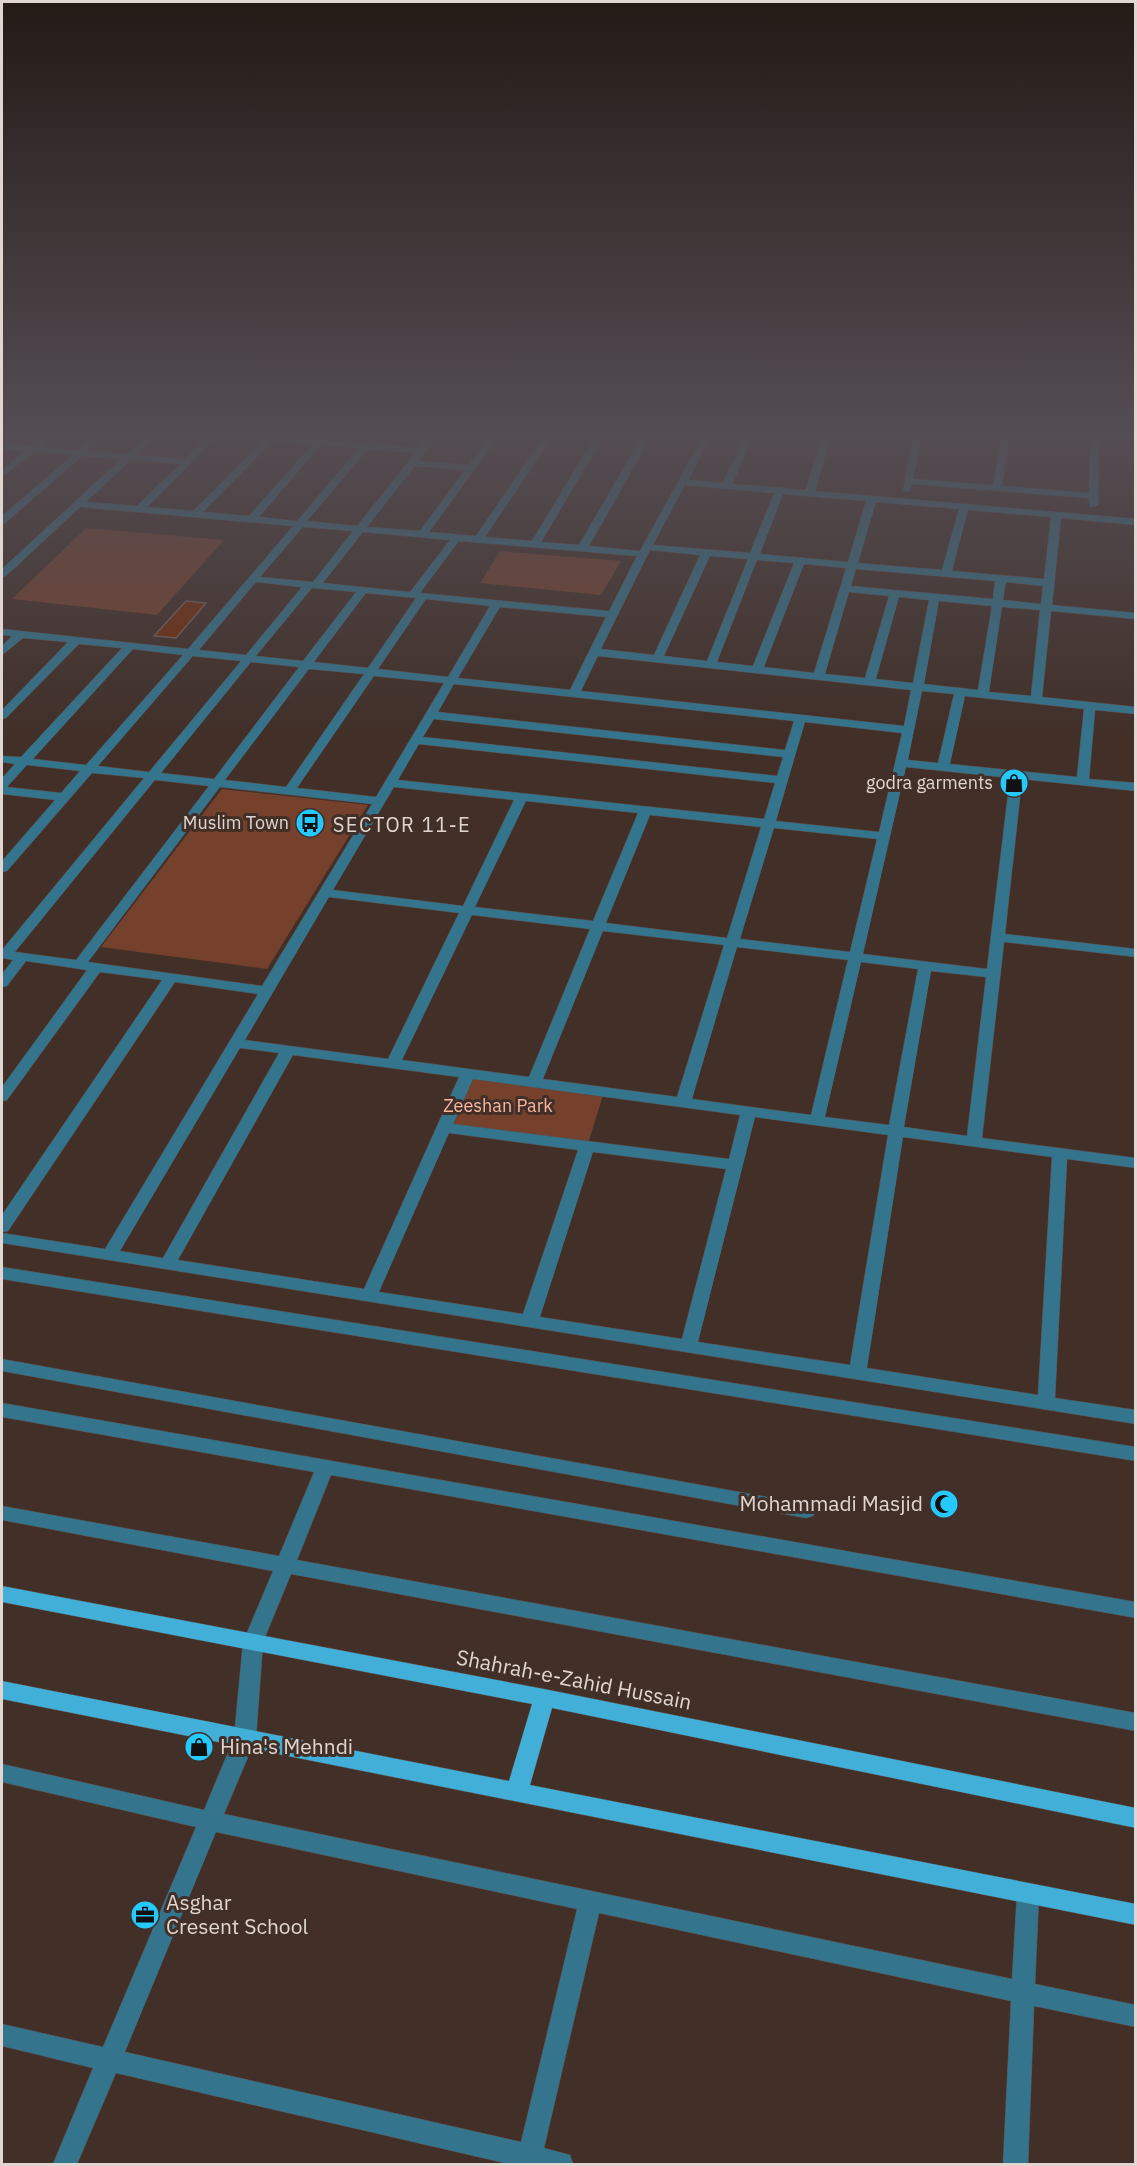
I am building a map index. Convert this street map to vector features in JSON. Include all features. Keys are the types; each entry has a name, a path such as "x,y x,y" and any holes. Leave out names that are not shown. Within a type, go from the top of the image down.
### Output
{"main road":[{"name":"Shahrah-e-Zahid Hussain","path":"2,1594 544,1698 1136,1818"},
{"path":"2,1690 1136,1914"},
{"path":"517,1792 544,1698"}],"street":[{"path":"2,574 44,534"},
{"path":"2,867 191,652 291,534"},
{"path":"3,954 248,658 357,534"},
{"path":"424,534 582,549 706,553 1049,583"},
{"path":"479,539 482,534"},
{"path":"536,544 542,534"},
{"path":"582,549 591,534"},
{"path":"574,693 654,534"},
{"path":"711,664 763,534"},
{"path":"819,675 862,534"},
{"path":"946,574 957,534"},
{"path":"1036,700 1054,534"},
{"path":"289,791 372,672 457,537"},
{"path":"658,658 706,553"},
{"path":"758,668 800,561"},
{"path":"253,579 615,615"},
{"path":"983,694 1001,579"},
{"path":"846,589 1136,616"},
{"path":"79,965 363,590"},
{"path":"870,681 896,593"},
{"path":"817,1120 909,730 935,597"},
{"path":"110,1254 238,1043 497,603"},
{"path":"2,632 909,730"},
{"path":"2,652 21,634"},
{"path":"2,716 76,640"},
{"path":"2,785 130,646"},
{"path":"595,652 1136,711"},
{"path":"943,767 960,691"},
{"path":"1083,782 1090,705"},
{"path":"432,715 789,754"},
{"path":"683,1102 766,824 801,718"},
{"path":"417,740 780,780"},
{"path":"2,759 381,801"},
{"path":"901,763 1136,787"},
{"path":"974,1141 1016,775"},
{"path":"391,783 885,836"},
{"path":"2,790 63,797"},
{"path":"393,1064 522,797"},
{"path":"534,1083 645,811"},
{"path":"326,893 993,974"},
{"path":"998,937 1136,953"},
{"path":"3,954 268,991"},
{"path":"2,983 22,957"},
{"path":"857,1374 925,966"},
{"path":"2,1097 96,967"},
{"path":"2,1227 171,977"},
{"path":"238,1043 1136,1162"},
{"path":"168,1263 288,1050"},
{"path":"369,1296 468,1074"},
{"path":"688,1348 749,1111"},
{"path":"444,1128 735,1166"},
{"path":"529,1323 587,1147"},
{"path":"1046,1404 1060,1152"},
{"path":"2,1238 1136,1417"},
{"path":"2,1273 1136,1454"},
{"path":"2,1365 806,1511"},
{"path":"2,1410 1136,1610"},
{"path":"65,2164 245,1738 253,1642 325,1468"},
{"path":"2,1514 1136,1722"},
{"path":"2,1773 210,1821 1136,2016"},
{"path":"1015,2164 1028,1894"},
{"path":"529,2161 590,1901"},
{"path":"2,2035 529,2161 561,2164"}],"green space":[{"path":"80,534 156,534 224,540 157,615 12,599"},
{"path":"500,551 621,561 601,595 480,583"},
{"path":"222,789 368,805 267,969 101,947"},
{"name":"Zeeshan Park","path":"468,1074 604,1092 587,1147 444,1128"}],"building":[{"path":"186,601 206,603 176,638 154,636"}],"place":[{"name":"godra garments","path":"1014,783"},
{"name":"Muslim Town","path":"310,823"},
{"name":"Mohammadi Masjid","path":"944,1504"},
{"name":"Hina's Mehndi","path":"199,1747"},
{"name":"Asghar Cresent School","path":"145,1915"}],"district":[{"name":"SECTOR 11-E","path":"402,825"}]}
